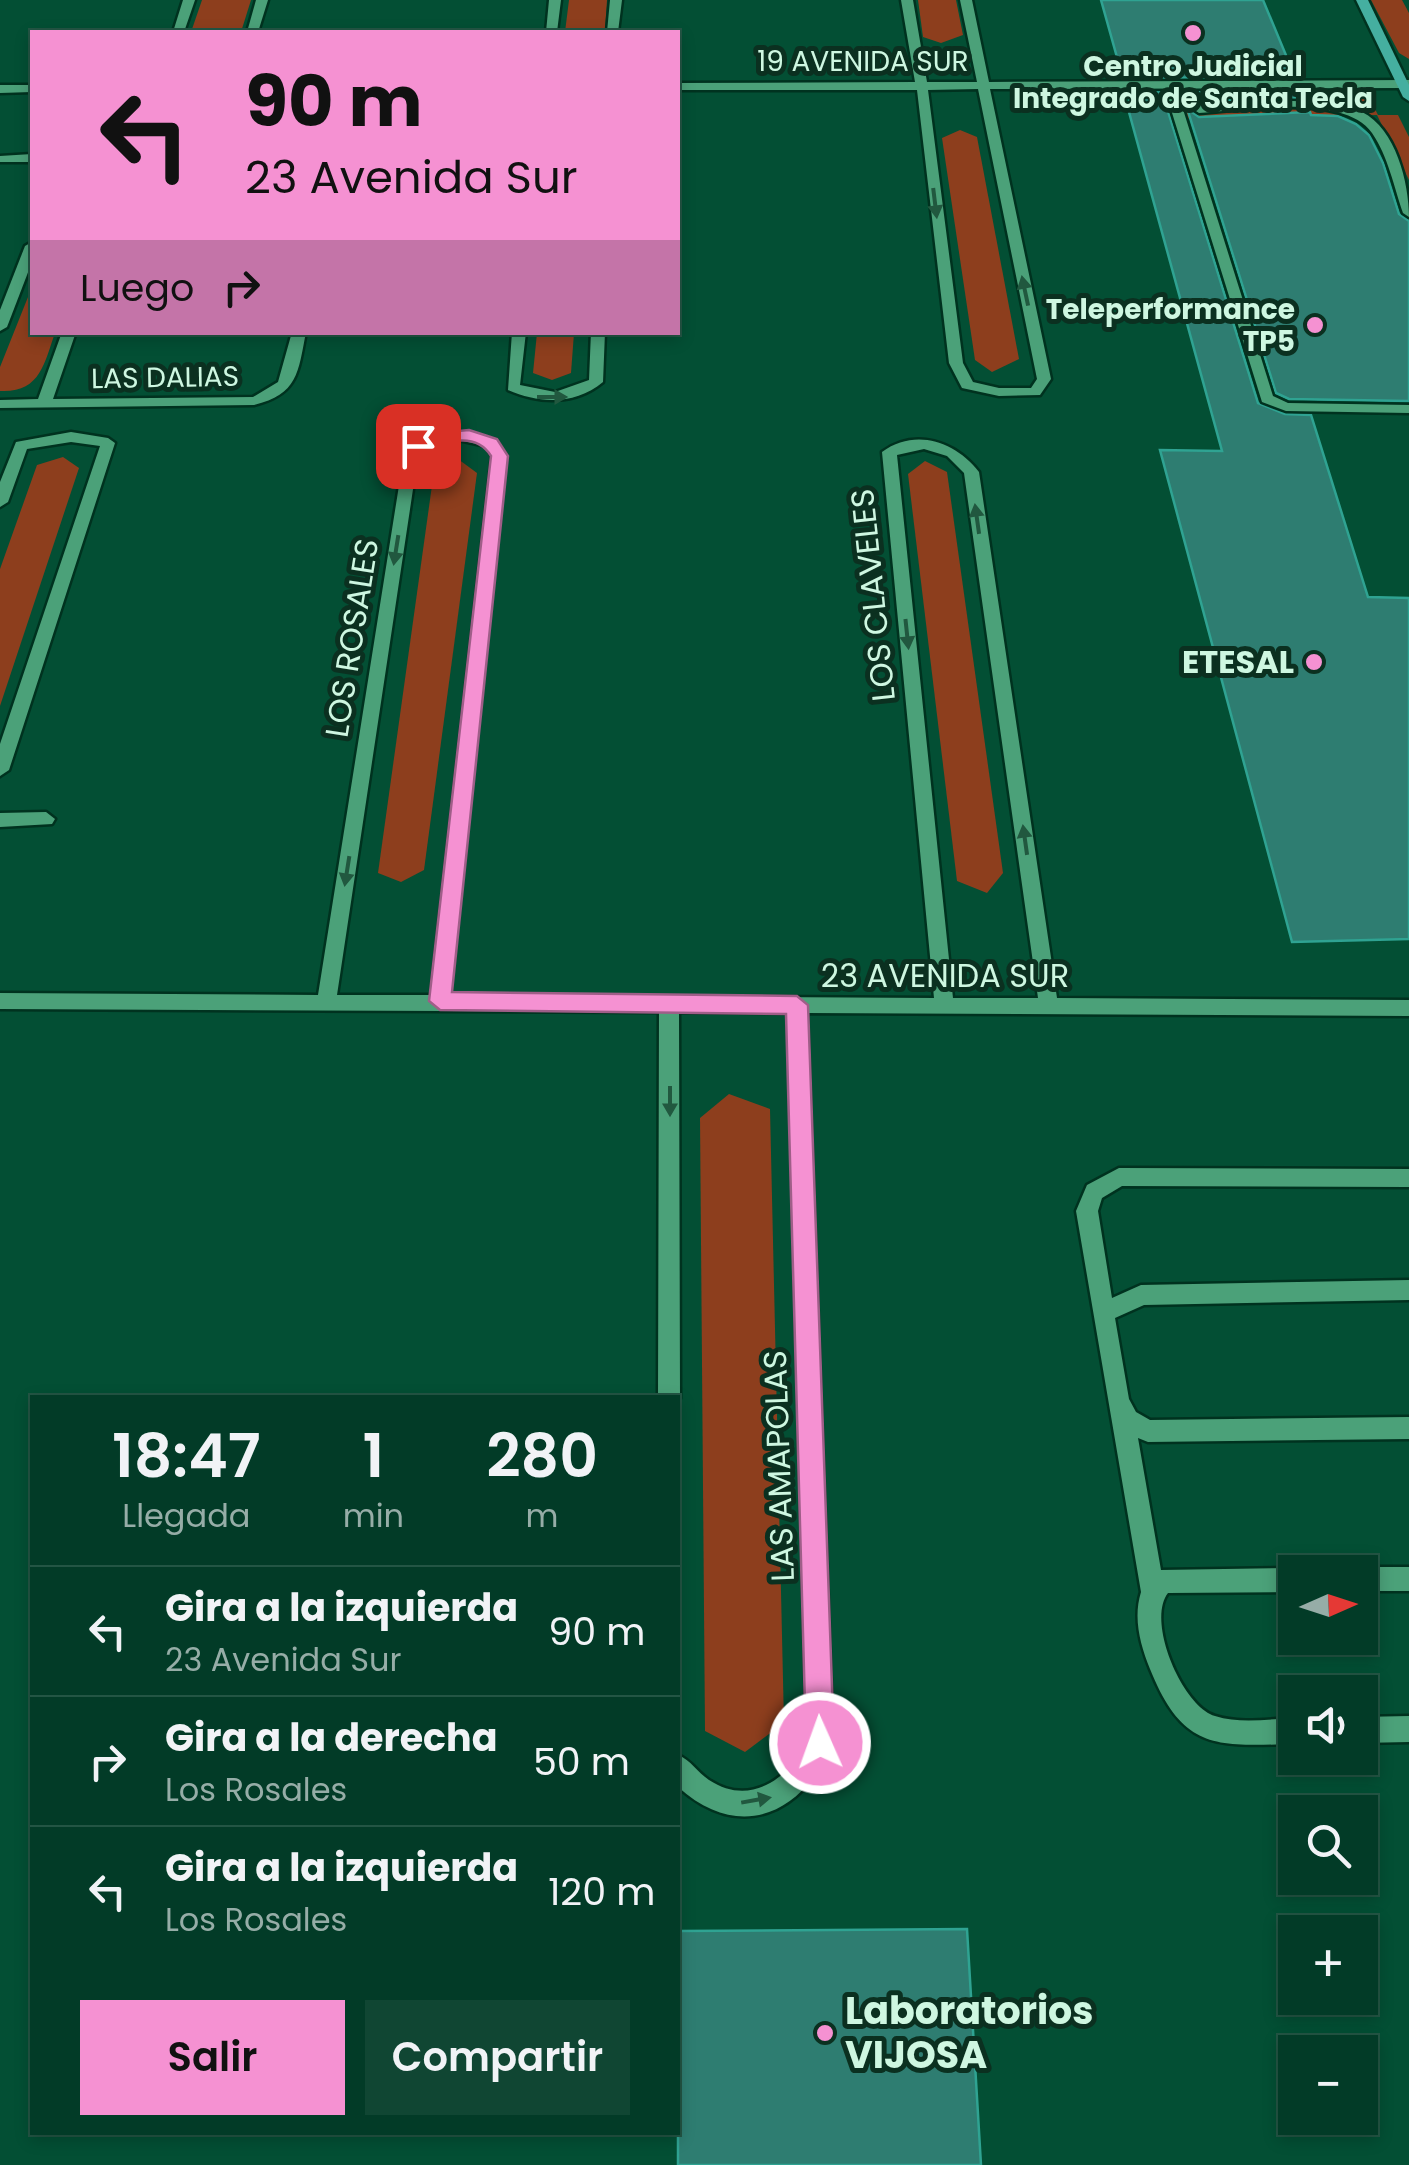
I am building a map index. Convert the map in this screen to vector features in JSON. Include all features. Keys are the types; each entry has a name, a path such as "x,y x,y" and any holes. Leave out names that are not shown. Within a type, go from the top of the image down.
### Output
{"street":[{"path":"179,30 190,0"},
{"path":"253,30 262,0"},
{"path":"552,30 555,0"},
{"path":"613,30 616,0"},
{"path":"907,0 922,86 956,363 967,385 999,392 1035,392 1044,379 966,0"},
{"path":"1362,0 1409,97"},
{"name":"19 AVENIDA SUR","path":"680,87 1406,84"},
{"path":"1170,87 1267,398 1286,407 1409,409"},
{"path":"0,89 30,89"},
{"path":"1200,109 1318,105 1358,111 1379,135 1409,212"},
{"path":"2,159 30,158"},
{"path":"0,327 30,251"},
{"name":"LAS DALIAS","path":"44,403 69,335"},
{"name":"LAS DALIAS","path":"0,404 254,400 275,396 288,384 298,335"},
{"path":"519,335 513,387 533,397 571,397 596,382 598,335"},
{"name":"LOS ROSALES","path":"327,1000 411,454 428,440 454,434 491,442 499,456 440,1001"},
{"path":"0,499 21,445 71,436 108,443 0,770"},
{"name":"LOS CLAVELES","path":"944,1006 889,452 920,442 954,451 970,472 1049,1007"},
{"path":"0,820 46,819"},
{"name":"23 AVENIDA SUR","path":"0,1000 1409,1008"},
{"path":"669,1004 669,1395"},
{"name":"LAS AMAPOLAS","path":"680,1770 708,1795 734,1803 763,1802 788,1790 807,1769 820,1743 797,1005"},
{"path":"1278,1731 1230,1732 1196,1722 1172,1697 1158,1666 1150,1602 1153,1592 1087,1211 1094,1192 1119,1177 1409,1178"},
{"path":"1102,1311 1123,1306 1141,1295 1409,1290"},
{"path":"1122,1412 1148,1431 1409,1428"},
{"path":"1378,1579 1409,1579"},
{"path":"1153,1592 1164,1581 1278,1580"},
{"path":"1378,1730 1409,1729"}],"shaded area":[{"path":"202,0 251,0 242,30 192,30"},
{"path":"569,0 607,0 605,30 565,30"},
{"path":"918,0 956,0 963,35 941,43 923,37"},
{"path":"1371,0 1402,0 1409,13 1409,59 1399,53"},
{"path":"1369,97 1378,115 1398,115 1409,137 1409,180 1377,115 1163,119 1158,103"},
{"path":"960,130 977,137 1019,359 992,372 975,360 942,138"},
{"path":"30,292 30,335 54,335 43,366 24,387 0,391 0,367"},
{"path":"537,335 574,335 571,373 552,380 533,373"},
{"path":"63,457 79,468 0,706 0,569 37,465"},
{"path":"458,459 477,473 424,870 401,882 378,873 434,471"},
{"path":"925,461 947,472 1003,873 987,893 957,881 908,474"},
{"path":"729,1094 770,1109 784,1723 745,1752 705,1731 700,1118"}],"building":[{"name":"Centro Judicial Integrado de Santa Tecla","path":"1101,0 1263,0 1295,77 1131,78 1132,68 1120,68"},
{"path":"1130,92 1162,92 1258,403 1285,414 1311,415 1368,597 1409,598 1409,939 1292,942 1160,450 1222,451 1129,112"},
{"path":"1182,92 1302,92 1304,98 1199,101 1189,110 1199,117 1310,112 1338,116 1369,135 1383,163 1399,214 1409,221 1409,401 1289,399 1276,393"},
{"name":"Laboratorios VIJOSA","path":"967,1929 981,2165 678,2165 680,1931"}],"place":[{"name":"Centro Judicial Integrado de Santa Tecla","path":"1193,33"},
{"name":"Teleperformance TP5","path":"1315,325"},
{"name":"ETESAL","path":"1314,662"},
{"name":"Laboratorios VIJOSA","path":"825,2033"}],"route":[{"path":"418,446 440,436 469,435 491,442 499,456 440,1001 797,1005 820,1743"}]}
